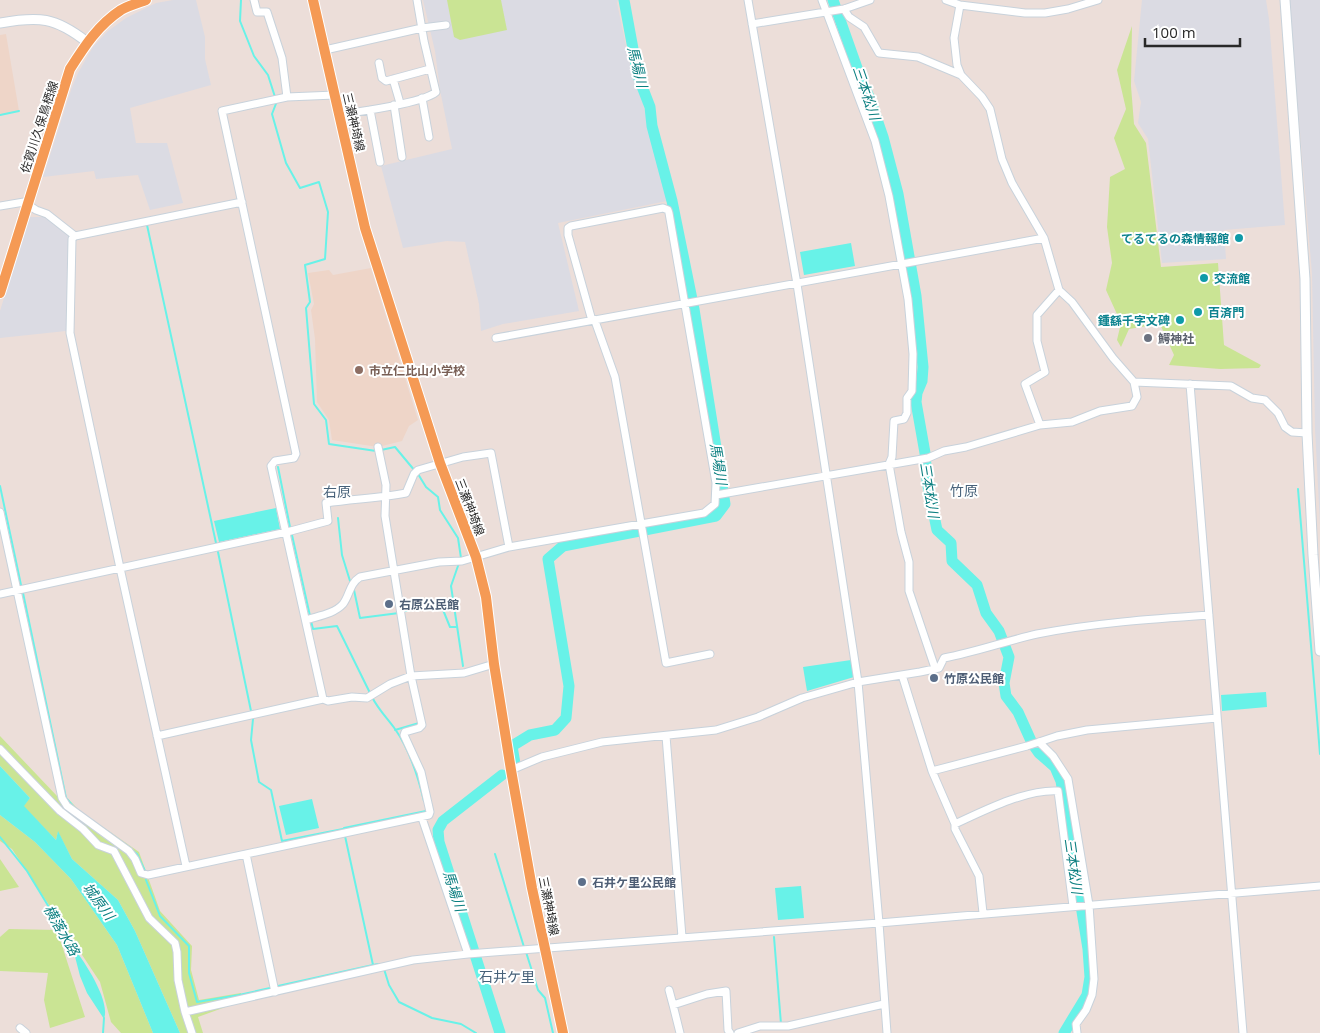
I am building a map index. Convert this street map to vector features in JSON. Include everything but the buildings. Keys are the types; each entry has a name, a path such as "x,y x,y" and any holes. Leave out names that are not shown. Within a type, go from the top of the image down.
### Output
{"main road":[{"name":"佐賀川久保鳥栖線","path":"0,293 70,69 87,42 102,25 121,10 146,0"},
{"name":"三瀬神埼線","path":"313,0 365,228 440,463 476,557 486,597 494,664 511,770 544,949 563,1033"}],"street":[{"path":"254,0 257,12 267,12 282,58 280,99"},
{"path":"340,114 397,104 422,98 436,92 417,0"},
{"path":"748,0 797,284 858,682 887,1033"},
{"path":"822,0 875,141 889,196 908,299 913,378 912,391 907,398 907,413 904,419 894,421 892,457 889,464 901,532 909,562 908,591 935,668"},
{"path":"752,24 844,9 870,0"},
{"path":"946,0 960,5 987,4 1025,13 1045,13 1068,9 1098,0"},
{"path":"1284,0 1305,279 1307,433 1316,554 1320,651"},
{"path":"716,495 928,458 944,451 966,447 1040,425 1072,422 1100,411 1132,406 1137,398 1134,382 1113,358 1072,302 1060,290 1044,238 1012,183 1002,159 990,109 982,97 961,75 957,65 954,38 960,5"},
{"path":"844,9 849,17 864,27 879,53 918,56 961,75"},
{"path":"0,23 26,18 45,19 74,32 87,42"},
{"path":"325,50 422,28 446,25"},
{"path":"378,63 384,80 430,70"},
{"path":"393,79 402,157"},
{"path":"323,699 271,466 275,461 294,458 296,454 222,111 280,99 335,95"},
{"path":"422,98 429,137"},
{"path":"370,110 380,162"},
{"path":"0,206 19,202 28,204 36,210 47,214 75,236"},
{"path":"186,866 70,333 72,239 75,236 242,202"},
{"path":"306,620 335,611 344,603 353,581 360,578 439,562 458,562 509,547 641,524 704,513 715,504 716,483 686,304 669,213 668,210 663,208 568,228 568,235 591,317 595,321 615,377 641,524 666,663 710,654"},
{"path":"496,338 1044,238"},
{"path":"1040,425 1025,384 1045,372 1037,341 1037,315 1060,290"},
{"path":"1134,382 1231,386 1252,398 1265,400 1278,413 1284,427 1292,432 1307,433"},
{"path":"1190,384 1243,1033"},
{"path":"0,512 62,798 67,806 129,851 144,875 429,815 430,812 421,772 404,735 404,732 419,728 422,725 411,676 385,516 386,485 378,447"},
{"path":"0,594 287,532 328,520 326,503 406,493 414,474 418,470 440,463 491,453 509,547"},
{"path":"511,770 542,757 602,742 716,730 758,717 802,698 858,682 939,668 944,658 975,652 1042,634 1113,622 1209,615"},
{"path":"157,736 323,699 328,701 372,696 390,684 411,676 464,673 494,664"},
{"path":"902,675 932,771 955,824 955,829 979,876 983,913"},
{"path":"932,771 1028,746 1057,736 1087,730 1217,718"},
{"path":"666,736 682,937"},
{"path":"1039,742 1053,756 1068,779 1089,905 1094,980 1092,995 1086,1010 1076,1024 1077,1033"},
{"path":"0,749 60,811 83,829 98,845 114,852 149,918 175,943 178,980 192,1033"},
{"path":"955,824 1012,799 1050,790 1058,791 1073,906"},
{"path":"422,818 468,954"},
{"path":"114,852 116,843"},
{"path":"246,854 275,992"},
{"path":"185,1012 413,960 468,954 1320,886"},
{"path":"669,990 680,1033"},
{"path":"672,1004 707,994 726,991 728,1030 730,1033"},
{"path":"738,1033 760,1026 788,1026 884,1004"}],"shaded area":[{"path":"173,0 196,0 205,37 205,59 211,85 130,108 136,143 167,143 183,203 150,210 138,175 96,179 94,171 43,177 71,90 78,73 93,47 108,31 126,18 156,3"},
{"path":"423,0 618,0 617,3 632,74 642,100 667,201 558,223 579,311 503,324 481,331 479,304 465,242 447,241 403,248 381,166 452,149 440,90 435,51"},
{"path":"1142,0 1266,0 1285,225 1224,230 1226,259 1162,263 1148,139 1138,123 1141,102 1134,81"},
{"path":"1289,0 1320,0 1320,524 1315,429 1312,274"},
{"path":"6,34 19,111 0,115 0,35"},
{"path":"29,217 46,217 69,236 66,331 0,338 0,311"},
{"name":"市立仁比山小学校","path":"371,268 418,420 409,426 402,441 378,447 332,440 329,420 317,402 315,339 311,310 314,304 308,273 329,270 333,275"}],"green space":[{"path":"447,0 501,0 507,30 460,40 454,37"},
{"path":"1132,26 1131,86 1134,124 1146,143 1161,267 1218,263 1224,345 1261,365 1259,368 1220,369 1169,365 1174,355 1160,324 1129,329 1121,347 1117,340 1121,323 1106,290 1112,263 1107,227 1110,177 1125,169 1114,138 1126,109 1117,70"},
{"path":"0,736 57,796 67,798 80,811 139,852 160,911 192,946 191,970 199,1000 241,993 242,1001 198,1017 203,1033 180,1033 135,931 118,900 72,859 58,832 56,840 23,806 30,798 0,766"},
{"path":"0,815 35,842 71,879 117,945 153,1033 121,1033 111,1022 100,982 12,849 0,841"},
{"path":"0,859 19,887 0,891"},
{"path":"9,929 57,930 85,1017 50,1028 44,1000 48,973 0,971 0,937"}],"water":[{"path":"851,243 855,266 804,275 800,252"},
{"path":"276,508 280,529 219,542 214,521"},
{"path":"851,660 854,677 807,691 803,667"},
{"path":"1266,692 1267,707 1222,711 1221,695"},
{"name":"城原川","path":"0,766 30,798 24,806 56,840 58,831 72,859 118,900 135,931 180,1033 153,1033 117,945 71,879 35,842 0,815"},
{"path":"312,799 319,828 286,835 279,806"},
{"path":"801,886 804,918 778,920 775,888"},
{"path":"72,945 89,970 100,991 104,1002 104,1019 87,993 80,976"}],"waterway":[{"path":"241,0 240,21 254,56 268,75 275,97"},
{"name":"馬場川","path":"515,764 512,746 530,735 555,730 566,718 569,686 548,559 563,546 716,516 725,504 694,309 672,201 652,126 650,107 638,76 624,0"},
{"name":"三本松川","path":"833,0 883,137 898,194 916,296 923,367 922,381 917,393 916,402 925,453 927,481 937,530 951,543 952,561 977,585 986,613 999,631 1009,657 1004,683 1006,696 1018,712 1032,743 1039,753 1055,767 1061,781 1088,949 1090,977 1087,995 1064,1033"},
{"path":"277,101 272,114 286,163 300,188 319,182 328,212 325,259 305,265 310,302 306,308 314,404 326,420 329,444 376,451"},
{"path":"0,115 19,111"},
{"path":"147,225 216,543"},
{"path":"381,450 395,447 415,471"},
{"path":"278,467 290,527"},
{"path":"418,474 426,487 438,497 440,510 458,538 461,558"},
{"path":"0,486 21,585"},
{"path":"1298,489 1320,754"},
{"path":"338,518 342,555 350,581"},
{"path":"292,535 310,616"},
{"path":"218,552 251,711"},
{"path":"459,563 451,586 463,666"},
{"path":"354,590 360,618 399,613"},
{"path":"23,593 66,798 73,806"},
{"path":"405,611 441,605 450,627 457,627"},
{"path":"311,621 313,629 337,626 370,693"},
{"path":"372,697 405,746 416,773 424,801"},
{"path":"253,719 251,740 259,782 271,790 282,841 343,829 344,831"},
{"path":"395,730 419,723"},
{"name":"馬場川","path":"500,1033 439,842 438,830 443,821 502,775"},
{"path":"344,828 426,811"},
{"path":"345,836 373,965 378,964"},
{"name":"横落水路","path":"0,837 27,871 72,945"},
{"path":"133,851 137,854 145,871"},
{"path":"495,854 524,947"},
{"path":"146,880 160,916 189,946 189,973 197,1002 270,988"},
{"path":"774,937 781,1024"},
{"path":"526,952 538,990 545,998 553,1033"},
{"path":"278,986 373,965"},
{"path":"384,969 389,985 399,1002 432,1018 461,1024 476,1033"},
{"name":"横落水路","path":"103,1033 104,1018"}],"place":[{"name":"てるてるの森情報館","path":"1239,238"},
{"name":"交流館","path":"1204,278"},
{"name":"百済門","path":"1198,312"},
{"name":"鍾繇千字文碑","path":"1180,320"},
{"name":"鰐神社","path":"1148,338"},
{"name":"市立仁比山小学校","path":"359,370"},
{"name":"右原公民館","path":"389,604"},
{"name":"竹原公民館","path":"934,678"},
{"name":"石井ケ里公民館","path":"582,882"}],"district":[{"name":"竹原","path":"964,490"},
{"name":"右原","path":"337,491"},
{"name":"石井ケ里","path":"507,976"}]}
